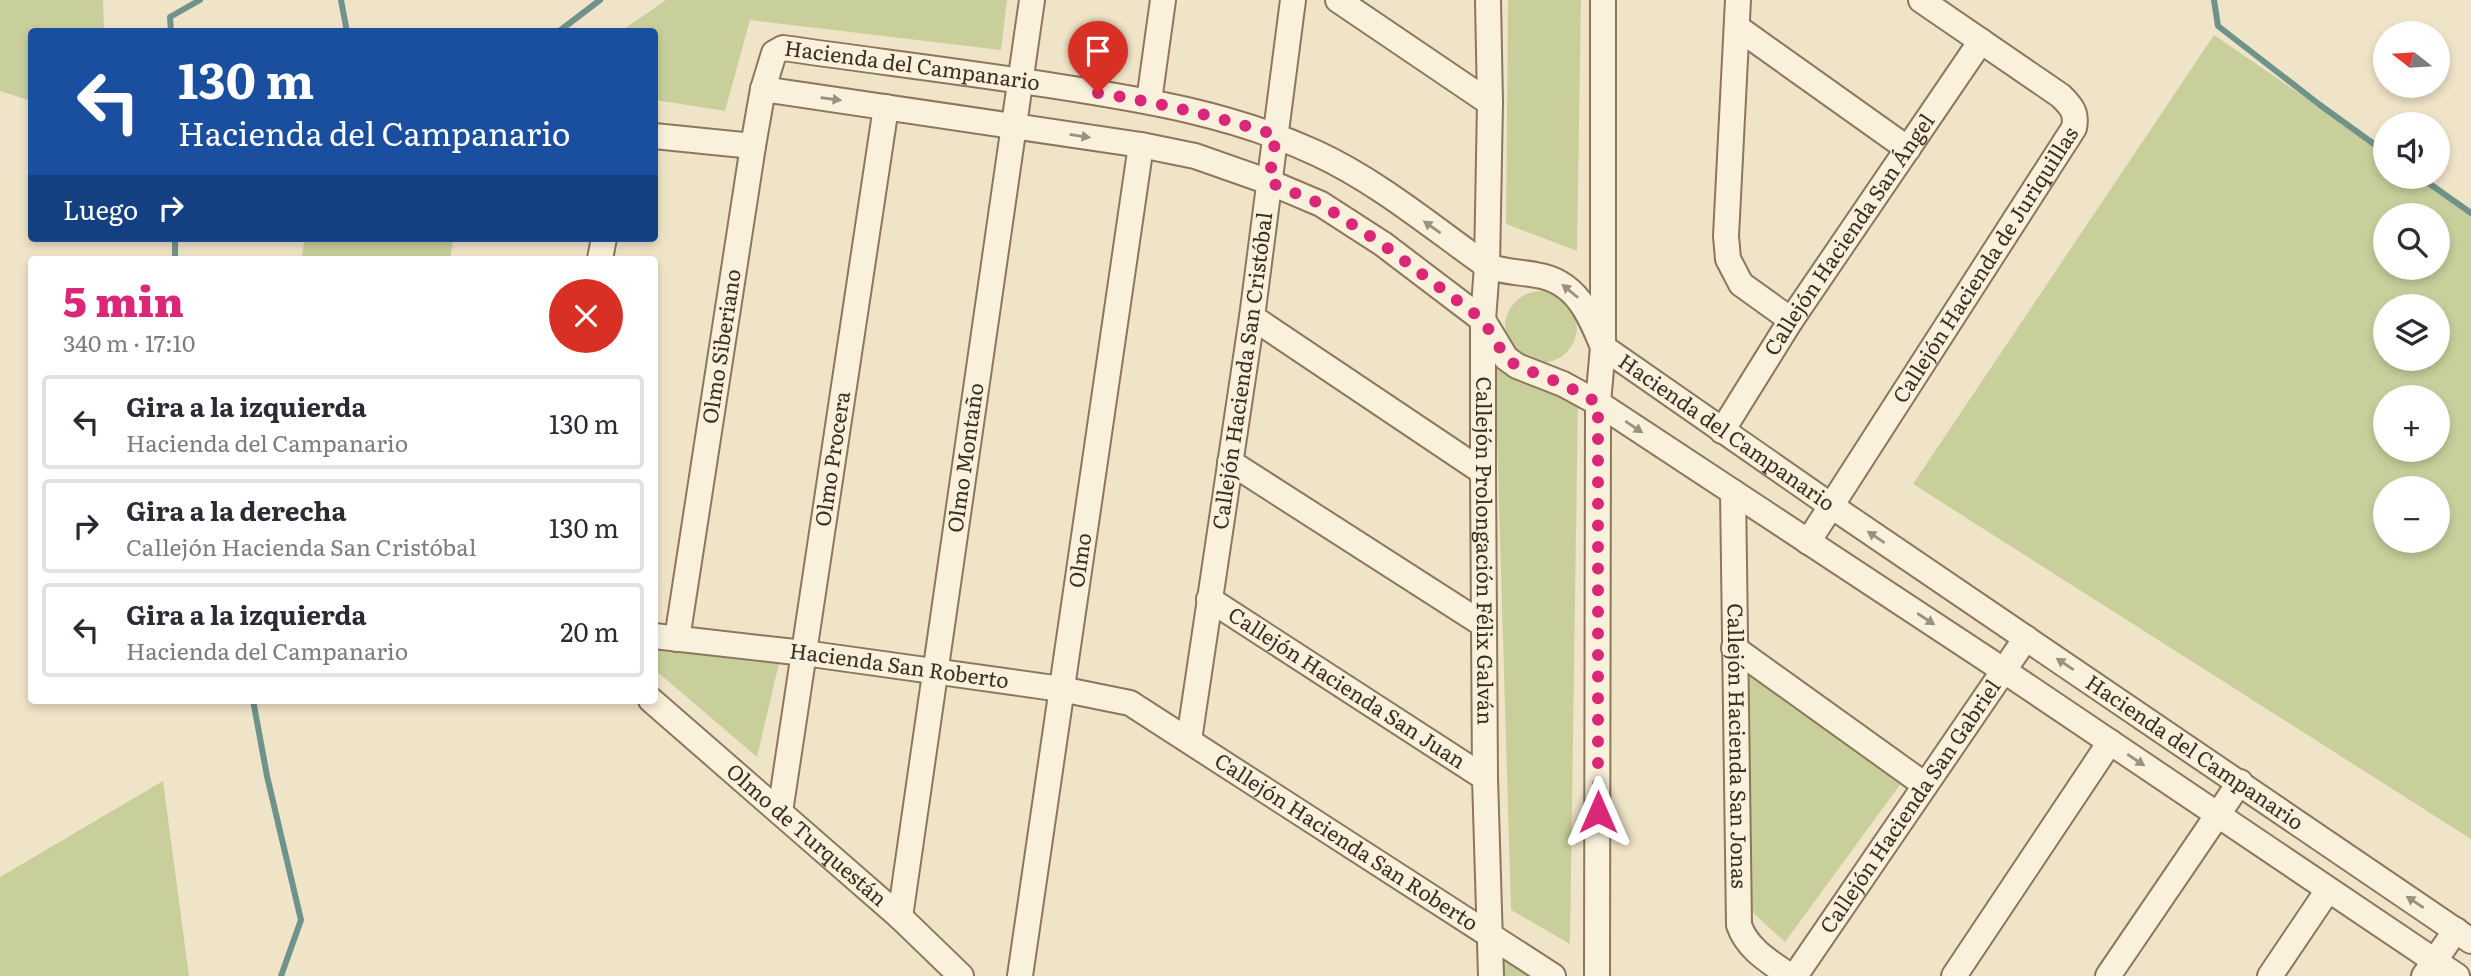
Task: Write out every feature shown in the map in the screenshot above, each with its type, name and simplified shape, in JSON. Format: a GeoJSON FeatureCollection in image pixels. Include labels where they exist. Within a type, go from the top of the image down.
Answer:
{"type":"FeatureCollection","features":[{"type":"Feature","properties":{"kind":"street","name":"Olmo Montaño"},"geometry":{"type":"LineString","coordinates":[[900,917],[933,671],[1032,0]]}},
{"type":"Feature","properties":{"kind":"street"},"geometry":{"type":"LineString","coordinates":[[1149,101],[1163,0]]}},
{"type":"Feature","properties":{"kind":"street","name":"Callejón Hacienda San Cristóbal"},"geometry":{"type":"LineString","coordinates":[[1189,740],[1252,317],[1293,0]]}},
{"type":"Feature","properties":{"kind":"street"},"geometry":{"type":"LineString","coordinates":[[1338,0],[1490,103]]}},
{"type":"Feature","properties":{"kind":"street","name":"Callejón Prolongación Félix Galván"},"geometry":{"type":"LineString","coordinates":[[1488,0],[1490,103],[1488,266],[1483,320],[1483,472],[1485,778],[1491,976]]}},
{"type":"Feature","properties":{"kind":"street"},"geometry":{"type":"LineString","coordinates":[[1597,976],[1598,403],[1603,347],[1603,0]]}},
{"type":"Feature","properties":{"kind":"street"},"geometry":{"type":"LineString","coordinates":[[1738,0],[1726,236],[1728,259],[1741,284],[1791,320]]}},
{"type":"Feature","properties":{"kind":"street","name":"Callejón Hacienda de Juriquillas"},"geometry":{"type":"LineString","coordinates":[[1808,542],[2074,128],[2074,111],[2061,96],[1921,0]]}},
{"type":"Feature","properties":{"kind":"street"},"geometry":{"type":"LineString","coordinates":[[1738,28],[1908,149]]}},
{"type":"Feature","properties":{"kind":"street","name":"Callejón Hacienda San Ángel"},"geometry":{"type":"LineString","coordinates":[[1722,431],[1791,320],[1980,41]]}},
{"type":"Feature","properties":{"kind":"street","name":"Hacienda del Campanario"},"geometry":{"type":"LineString","coordinates":[[771,57],[783,48],[1149,101],[1212,115],[1276,135],[1336,163],[1488,266],[1504,272],[1552,278],[1565,286],[1586,308],[1603,347],[1830,505],[2464,936]]}},
{"type":"Feature","properties":{"kind":"street","name":"Olmo Siberiano"},"geometry":{"type":"LineString","coordinates":[[666,637],[771,57]]}},
{"type":"Feature","properties":{"kind":"street","name":"Hacienda del Campanario"},"geometry":{"type":"LineString","coordinates":[[764,89],[1142,145],[1195,156],[1269,182],[1337,213],[1483,320],[1506,358],[1517,366],[1563,384],[1598,403],[2003,670],[2328,890],[2429,968],[2457,976]]}},
{"type":"Feature","properties":{"kind":"street","name":"Olmo Procera"},"geometry":{"type":"LineString","coordinates":[[780,812],[886,107]]}},
{"type":"Feature","properties":{"kind":"street"},"geometry":{"type":"LineString","coordinates":[[658,136],[753,146]]}},
{"type":"Feature","properties":{"kind":"street","name":"Olmo"},"geometry":{"type":"LineString","coordinates":[[1020,976],[1142,145]]}},
{"type":"Feature","properties":{"kind":"street"},"geometry":{"type":"LineString","coordinates":[[1252,317],[1483,472]]}},
{"type":"Feature","properties":{"kind":"street"},"geometry":{"type":"LineString","coordinates":[[1230,462],[1484,625]]}},
{"type":"Feature","properties":{"kind":"street","name":"Callejón Hacienda San Jonas"},"geometry":{"type":"LineString","coordinates":[[1733,492],[1739,925],[1742,935],[1756,951],[1793,976]]}},
{"type":"Feature","properties":{"kind":"street","name":"Callejón Hacienda San Juan"},"geometry":{"type":"LineString","coordinates":[[1209,599],[1485,778]]}},
{"type":"Feature","properties":{"kind":"street","name":"Hacienda San Roberto"},"geometry":{"type":"LineString","coordinates":[[666,637],[804,653],[1061,689],[1110,698],[1141,709]]}},
{"type":"Feature","properties":{"kind":"street","name":"Callejón Hacienda San Gabriel"},"geometry":{"type":"LineString","coordinates":[[1793,976],[2026,638]]}},
{"type":"Feature","properties":{"kind":"street"},"geometry":{"type":"LineString","coordinates":[[1734,648],[1925,785]]}},
{"type":"Feature","properties":{"kind":"street","name":"Olmo de Turquestán"},"geometry":{"type":"LineString","coordinates":[[656,704],[900,917],[961,976]]}},
{"type":"Feature","properties":{"kind":"street","name":"Callejón Hacienda San Roberto"},"geometry":{"type":"LineString","coordinates":[[1141,709],[1553,976]]}},
{"type":"Feature","properties":{"kind":"street"},"geometry":{"type":"LineString","coordinates":[[1954,976],[2110,742]]}},
{"type":"Feature","properties":{"kind":"street"},"geometry":{"type":"LineString","coordinates":[[2108,976],[2240,782]]}},
{"type":"Feature","properties":{"kind":"street"},"geometry":{"type":"LineString","coordinates":[[2270,976],[2328,890]]}},
{"type":"Feature","properties":{"kind":"street"},"geometry":{"type":"LineString","coordinates":[[2429,968],[2464,936]]}},
{"type":"Feature","properties":{"kind":"green space"},"geometry":{"type":"Polygon","coordinates":[[[0,0],[103,0],[104,28],[28,28],[28,100],[0,91],[0,0]]]}},
{"type":"Feature","properties":{"kind":"green space"},"geometry":{"type":"Polygon","coordinates":[[[666,0],[1007,0],[1001,50],[750,20],[725,111],[658,100],[658,28],[625,28],[666,0]]]}},
{"type":"Feature","properties":{"kind":"green space"},"geometry":{"type":"Polygon","coordinates":[[[1508,0],[1581,0],[1577,251],[1506,224],[1508,0]]]}},
{"type":"Feature","properties":{"kind":"green space"},"geometry":{"type":"Polygon","coordinates":[[[2214,35],[2373,144],[2373,189],[2437,189],[2471,213],[2471,839],[1913,484],[2214,35]]]}},
{"type":"Feature","properties":{"kind":"green space"},"geometry":{"type":"Polygon","coordinates":[[[304,242],[453,242],[450,256],[302,256],[304,242]]]}},
{"type":"Feature","properties":{"kind":"green space"},"geometry":{"type":"Polygon","coordinates":[[[1548,291],[1567,301],[1575,313],[1575,341],[1567,353],[1555,361],[1534,363],[1515,353],[1507,341],[1505,320],[1515,301],[1527,293],[1548,291]]]}},
{"type":"Feature","properties":{"kind":"green space"},"geometry":{"type":"Polygon","coordinates":[[[1495,368],[1578,397],[1570,944],[1511,910],[1495,368]]]}},
{"type":"Feature","properties":{"kind":"green space"},"geometry":{"type":"Polygon","coordinates":[[[658,638],[780,659],[757,757],[658,673],[658,638]]]}},
{"type":"Feature","properties":{"kind":"green space"},"geometry":{"type":"Polygon","coordinates":[[[1749,676],[1902,782],[1785,942],[1750,910],[1749,676]]]}},
{"type":"Feature","properties":{"kind":"green space"},"geometry":{"type":"Polygon","coordinates":[[[163,781],[189,976],[0,976],[0,877],[163,781]]]}},
{"type":"Feature","properties":{"kind":"green space"},"geometry":{"type":"Polygon","coordinates":[[[1499,953],[1535,976],[1501,976],[1499,953]]]}},
{"type":"Feature","properties":{"kind":"waterway"},"geometry":{"type":"LineString","coordinates":[[171,28],[170,17],[200,0]]}},
{"type":"Feature","properties":{"kind":"waterway"},"geometry":{"type":"LineString","coordinates":[[341,0],[346,28]]}},
{"type":"Feature","properties":{"kind":"waterway"},"geometry":{"type":"LineString","coordinates":[[563,28],[600,0]]}},
{"type":"Feature","properties":{"kind":"waterway"},"geometry":{"type":"LineString","coordinates":[[2214,0],[2218,26],[2373,143]]}},
{"type":"Feature","properties":{"kind":"waterway"},"geometry":{"type":"LineString","coordinates":[[2437,189],[2471,213]]}},
{"type":"Feature","properties":{"kind":"waterway"},"geometry":{"type":"LineString","coordinates":[[175,242],[175,256]]}},
{"type":"Feature","properties":{"kind":"waterway"},"geometry":{"type":"LineString","coordinates":[[254,704],[267,776],[301,920],[281,976]]}},
{"type":"Feature","properties":{"kind":"route"},"geometry":{"type":"LineString","coordinates":[[1098,93],[1212,115],[1276,135],[1269,182],[1321,204],[1382,244],[1483,320],[1495,344],[1506,358],[1517,366],[1563,384],[1598,403],[1598,812]]}}]}
